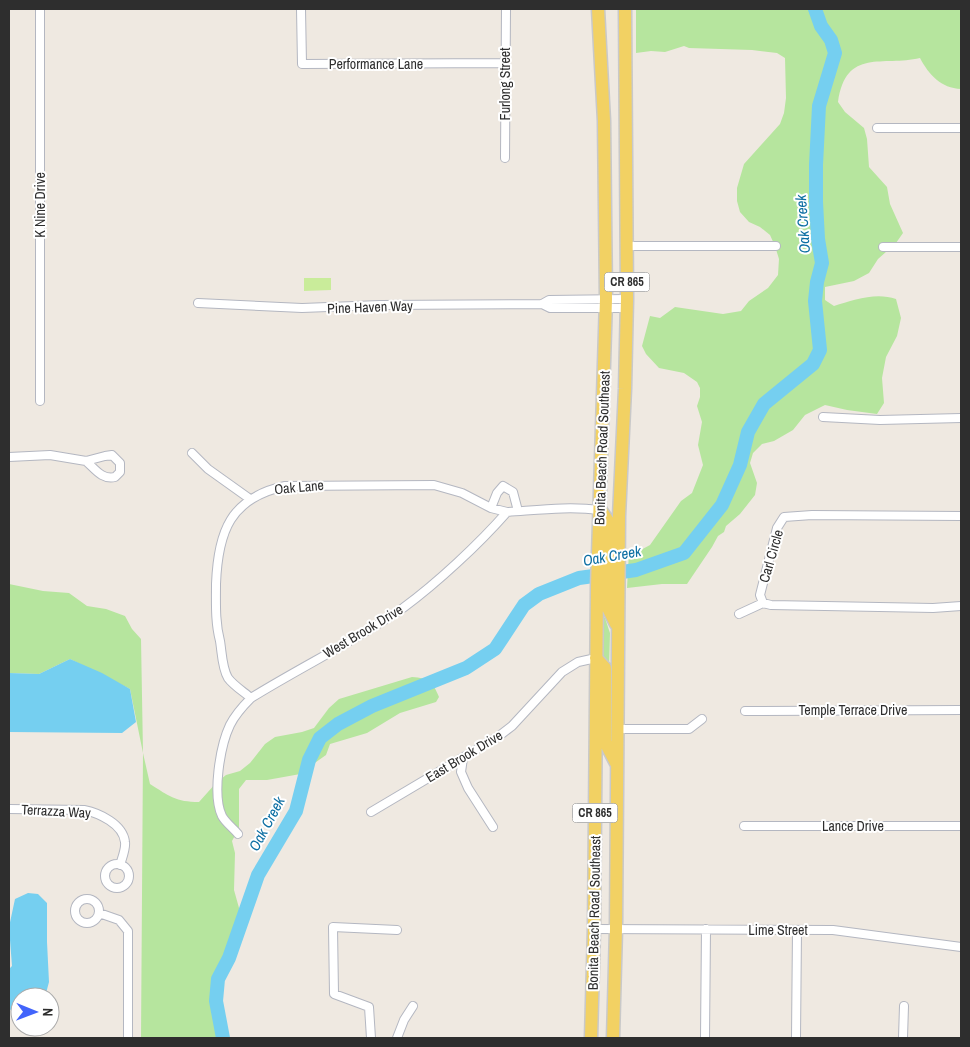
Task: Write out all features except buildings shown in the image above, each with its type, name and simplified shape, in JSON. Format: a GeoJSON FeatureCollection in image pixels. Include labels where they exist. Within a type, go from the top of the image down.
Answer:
{"type":"FeatureCollection","features":[{"type":"Feature","properties":{"kind":"main road","name":"Bonita Beach Road Southeast"},"geometry":{"type":"LineString","coordinates":[[598,9],[604,122],[606,304],[600,509]]}},
{"type":"Feature","properties":{"kind":"main road","name":"Bonita Beach Road Southeast"},"geometry":{"type":"LineString","coordinates":[[591,1038],[594,929],[596,658],[607,588],[626,303],[625,9]]}},
{"type":"Feature","properties":{"kind":"main road"},"geometry":{"type":"LineString","coordinates":[[600,509],[608,521],[608,554]]}},
{"type":"Feature","properties":{"kind":"main road","name":"Bonita Beach Road Southeast"},"geometry":{"type":"LineString","coordinates":[[608,554],[607,588],[618,629],[616,929],[613,1038]]}},
{"type":"Feature","properties":{"kind":"main road"},"geometry":{"type":"LineString","coordinates":[[596,658],[605,668],[605,742],[617,766]]}},
{"type":"Feature","properties":{"kind":"street","name":"K Nine Drive"},"geometry":{"type":"LineString","coordinates":[[40,9],[40,401]]}},
{"type":"Feature","properties":{"kind":"street","name":"Performance Lane"},"geometry":{"type":"LineString","coordinates":[[301,9],[302,64],[506,63]]}},
{"type":"Feature","properties":{"kind":"street","name":"Furlong Street"},"geometry":{"type":"LineString","coordinates":[[505,158],[506,9]]}},
{"type":"Feature","properties":{"kind":"street"},"geometry":{"type":"LineString","coordinates":[[877,128],[961,128]]}},
{"type":"Feature","properties":{"kind":"street"},"geometry":{"type":"LineString","coordinates":[[627,246],[776,246]]}},
{"type":"Feature","properties":{"kind":"street"},"geometry":{"type":"LineString","coordinates":[[883,247],[961,247]]}},
{"type":"Feature","properties":{"kind":"street","name":"Pine Haven Way"},"geometry":{"type":"LineString","coordinates":[[198,303],[302,308],[380,305],[542,304],[549,300],[606,304],[626,303]]}},
{"type":"Feature","properties":{"kind":"street"},"geometry":{"type":"LineString","coordinates":[[823,417],[880,420],[961,418]]}},
{"type":"Feature","properties":{"kind":"street"},"geometry":{"type":"LineString","coordinates":[[192,453],[208,469],[250,499]]}},
{"type":"Feature","properties":{"kind":"street"},"geometry":{"type":"LineString","coordinates":[[9,457],[50,454],[86,461]]}},
{"type":"Feature","properties":{"kind":"street","name":"Oak Lane"},"geometry":{"type":"LineString","coordinates":[[251,698],[233,683],[224,669],[217,632],[216,601],[217,568],[222,538],[236,512],[250,499],[264,491],[285,486],[425,484],[451,489],[490,508],[507,512]]}},
{"type":"Feature","properties":{"kind":"street"},"geometry":{"type":"LineString","coordinates":[[490,508],[497,493],[503,486],[513,492],[518,511]]}},
{"type":"Feature","properties":{"kind":"street"},"geometry":{"type":"LineString","coordinates":[[507,512],[550,508],[600,509]]}},
{"type":"Feature","properties":{"kind":"street","name":"West Brook Drive"},"geometry":{"type":"LineString","coordinates":[[238,834],[222,816],[218,797],[217,775],[230,725],[238,713],[251,698],[402,608],[454,564],[507,512]]}},
{"type":"Feature","properties":{"kind":"street","name":"Carl Circle"},"geometry":{"type":"LineString","coordinates":[[961,516],[812,515],[784,517],[777,528],[760,595],[763,603],[771,605],[933,608],[961,606]]}},
{"type":"Feature","properties":{"kind":"street"},"geometry":{"type":"LineString","coordinates":[[739,614],[763,603]]}},
{"type":"Feature","properties":{"kind":"street","name":"East Brook Drive"},"geometry":{"type":"LineString","coordinates":[[371,812],[492,741],[512,726],[562,672],[578,662],[596,658]]}},
{"type":"Feature","properties":{"kind":"street","name":"Temple Terrace Drive"},"geometry":{"type":"LineString","coordinates":[[745,710],[961,710]]}},
{"type":"Feature","properties":{"kind":"street"},"geometry":{"type":"LineString","coordinates":[[617,729],[688,729],[702,719]]}},
{"type":"Feature","properties":{"kind":"street"},"geometry":{"type":"LineString","coordinates":[[463,758],[460,772],[493,827]]}},
{"type":"Feature","properties":{"kind":"street","name":"Terrazza Way"},"geometry":{"type":"LineString","coordinates":[[9,809],[84,810],[95,812],[118,828],[125,840],[125,849],[120,865]]}},
{"type":"Feature","properties":{"kind":"street","name":"Lance Drive"},"geometry":{"type":"LineString","coordinates":[[744,826],[961,826]]}},
{"type":"Feature","properties":{"kind":"street"},"geometry":{"type":"LineString","coordinates":[[99,914],[119,920],[128,931],[128,1038]]}},
{"type":"Feature","properties":{"kind":"street"},"geometry":{"type":"LineString","coordinates":[[371,1038],[369,1007],[334,994],[333,927],[397,930]]}},
{"type":"Feature","properties":{"kind":"street","name":"Lime Street"},"geometry":{"type":"LineString","coordinates":[[594,929],[845,930],[961,947]]}},
{"type":"Feature","properties":{"kind":"street"},"geometry":{"type":"LineString","coordinates":[[705,1038],[706,930]]}},
{"type":"Feature","properties":{"kind":"street"},"geometry":{"type":"LineString","coordinates":[[796,1038],[798,930]]}},
{"type":"Feature","properties":{"kind":"street"},"geometry":{"type":"LineString","coordinates":[[396,1038],[413,1006]]}},
{"type":"Feature","properties":{"kind":"street"},"geometry":{"type":"LineString","coordinates":[[903,1038],[904,1006]]}},
{"type":"Feature","properties":{"kind":"street"},"geometry":{"type":"LineString","coordinates":[[122,1038],[128,1018]]}},
{"type":"Feature","properties":{"kind":"green space"},"geometry":{"type":"Polygon","coordinates":[[[636,9],[961,9],[961,89],[947,86],[936,80],[920,58],[880,61],[858,66],[849,73],[842,85],[838,102],[845,112],[864,128],[867,139],[869,167],[887,187],[890,204],[903,233],[896,243],[878,259],[869,273],[854,281],[825,287],[825,300],[834,306],[857,299],[881,296],[896,299],[901,318],[897,336],[886,357],[882,378],[884,403],[877,414],[825,405],[805,415],[793,430],[774,441],[762,444],[753,453],[750,463],[757,483],[755,495],[740,514],[726,526],[724,532],[718,536],[687,584],[662,584],[627,588],[629,552],[637,552],[650,545],[681,501],[692,493],[703,465],[698,445],[702,422],[697,406],[700,388],[697,382],[684,373],[659,368],[646,354],[642,346],[650,316],[660,318],[675,307],[723,314],[741,311],[749,301],[768,288],[778,275],[779,259],[770,235],[760,227],[749,222],[740,212],[737,201],[737,188],[744,164],[780,124],[786,98],[785,58],[777,53],[752,50],[689,48],[684,46],[665,52],[636,53],[636,9]]]}},
{"type":"Feature","properties":{"kind":"green space"},"geometry":{"type":"Polygon","coordinates":[[[304,278],[331,278],[331,290],[304,291],[304,278]]]}},
{"type":"Feature","properties":{"kind":"green space"},"geometry":{"type":"Polygon","coordinates":[[[9,584],[43,591],[69,593],[87,606],[106,609],[125,616],[132,629],[141,639],[143,753],[130,689],[70,659],[39,674],[9,673],[9,584]]]}},
{"type":"Feature","properties":{"kind":"green space"},"geometry":{"type":"Polygon","coordinates":[[[603,618],[605,618],[610,633],[609,668],[602,658],[603,618]]]}},
{"type":"Feature","properties":{"kind":"green space"},"geometry":{"type":"Polygon","coordinates":[[[412,677],[423,678],[430,682],[439,697],[436,702],[400,713],[367,733],[330,744],[326,755],[309,767],[306,773],[267,780],[246,780],[239,789],[239,828],[232,841],[235,853],[234,890],[241,915],[241,927],[239,939],[221,985],[222,1038],[141,1038],[143,753],[150,784],[173,798],[199,802],[226,775],[240,771],[250,763],[265,744],[275,737],[314,728],[329,708],[339,699],[412,677]]]}},
{"type":"Feature","properties":{"kind":"water"},"geometry":{"type":"Polygon","coordinates":[[[70,659],[102,673],[130,689],[136,722],[122,733],[9,732],[9,673],[39,674],[70,659]]]}},
{"type":"Feature","properties":{"kind":"water"},"geometry":{"type":"Polygon","coordinates":[[[28,893],[38,894],[47,903],[49,982],[48,987],[10,987],[9,1010],[9,969],[12,966],[9,927],[15,899],[28,893]]]}},
{"type":"Feature","properties":{"kind":"waterway","name":"Oak Creek"},"geometry":{"type":"LineString","coordinates":[[223,1038],[216,1001],[218,979],[229,958],[258,875],[296,811],[309,760],[320,738],[338,724],[372,706],[466,668],[495,649],[524,605],[539,594],[579,578],[636,570],[684,553],[722,505],[740,465],[748,432],[764,404],[813,364],[820,350],[815,301],[822,263],[818,239],[816,202],[819,106],[835,53],[831,40],[821,26],[815,9]]}}]}
